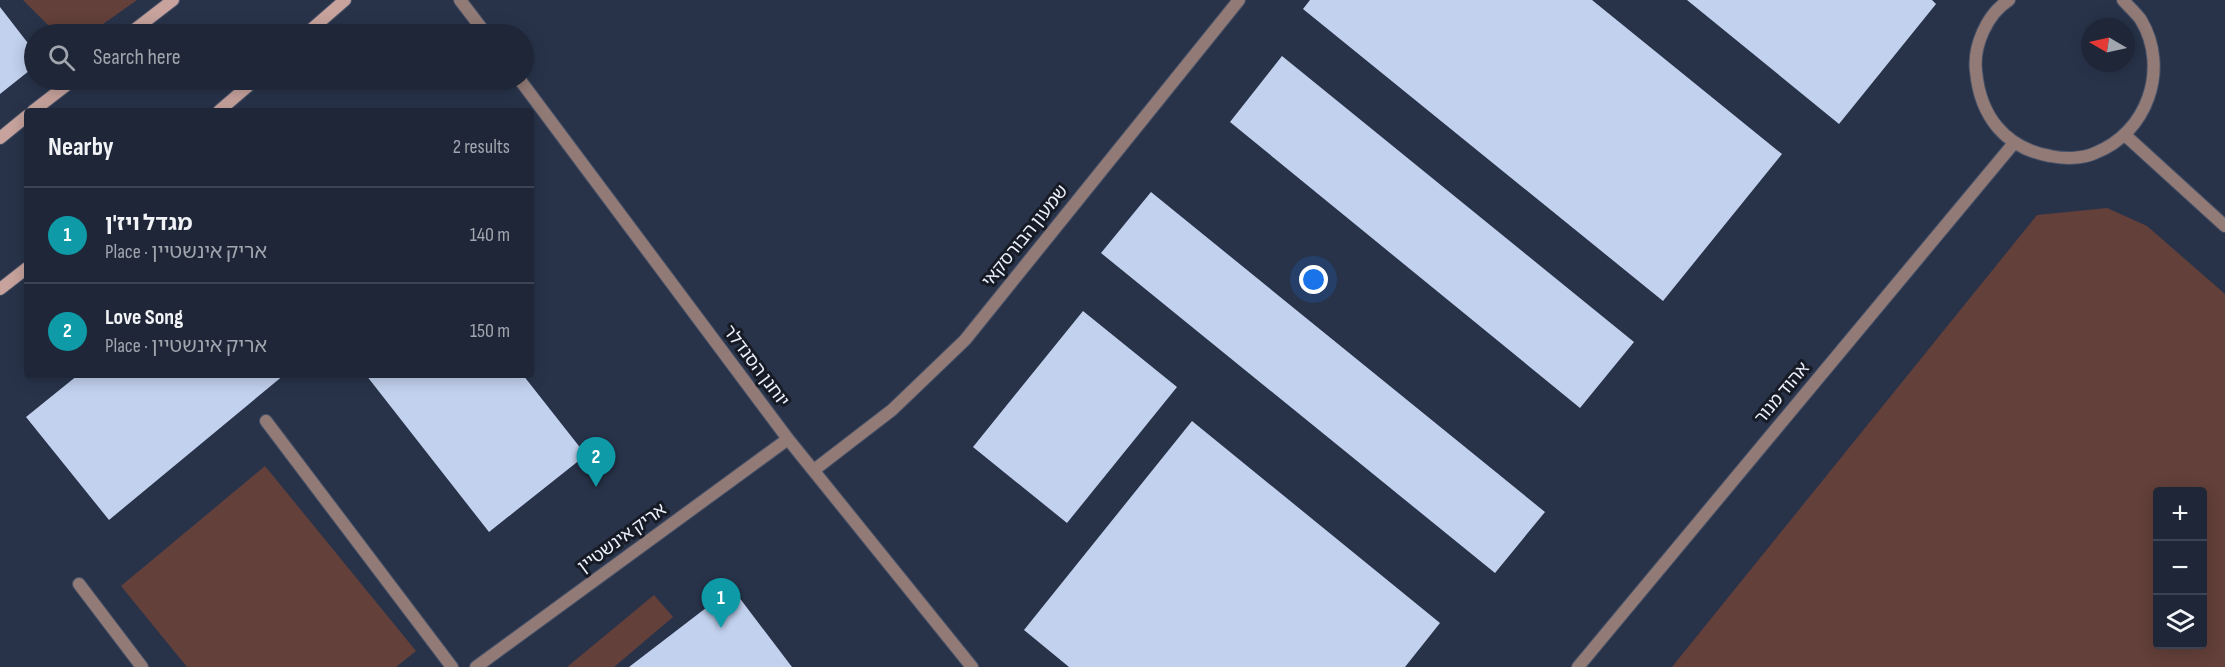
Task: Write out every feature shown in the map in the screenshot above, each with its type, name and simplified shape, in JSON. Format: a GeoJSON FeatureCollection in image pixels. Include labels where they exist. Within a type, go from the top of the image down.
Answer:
{"type":"FeatureCollection","features":[{"type":"Feature","properties":{"kind":"main road"},"geometry":{"type":"LineString","coordinates":[[142,24],[173,0]]}},
{"type":"Feature","properties":{"kind":"main road"},"geometry":{"type":"LineString","coordinates":[[317,24],[345,0]]}},
{"type":"Feature","properties":{"kind":"main road"},"geometry":{"type":"LineString","coordinates":[[37,108],[60,90]]}},
{"type":"Feature","properties":{"kind":"main road"},"geometry":{"type":"LineString","coordinates":[[222,108],[243,90]]}},
{"type":"Feature","properties":{"kind":"main road"},"geometry":{"type":"LineString","coordinates":[[0,138],[24,118]]}},
{"type":"Feature","properties":{"kind":"main road"},"geometry":{"type":"LineString","coordinates":[[0,288],[24,270]]}},
{"type":"Feature","properties":{"kind":"street"},"geometry":{"type":"LineString","coordinates":[[460,0],[478,24]]}},
{"type":"Feature","properties":{"kind":"street","name":"שמעון הבורסקאי"},"geometry":{"type":"LineString","coordinates":[[814,470],[892,410],[965,340],[1239,0]]}},
{"type":"Feature","properties":{"kind":"street"},"geometry":{"type":"LineString","coordinates":[[2001,2],[1983,31],[1975,62],[1978,92],[1991,121],[2014,143],[2034,153],[2064,159],[2095,153],[2125,135],[2144,111],[2153,81],[2152,49],[2141,20],[2123,0]]}},
{"type":"Feature","properties":{"kind":"street","name":"יוחנן הסנדלר"},"geometry":{"type":"LineString","coordinates":[[527,90],[788,439],[972,667]]}},
{"type":"Feature","properties":{"kind":"street"},"geometry":{"type":"LineString","coordinates":[[2125,135],[2225,226]]}},
{"type":"Feature","properties":{"kind":"street","name":"אהוד מנור"},"geometry":{"type":"LineString","coordinates":[[1578,667],[2014,143]]}},
{"type":"Feature","properties":{"kind":"street"},"geometry":{"type":"LineString","coordinates":[[266,421],[452,667]]}},
{"type":"Feature","properties":{"kind":"street","name":"אריק אינשטיין"},"geometry":{"type":"LineString","coordinates":[[476,667],[788,439]]}},
{"type":"Feature","properties":{"kind":"street"},"geometry":{"type":"LineString","coordinates":[[79,584],[142,667]]}},
{"type":"Feature","properties":{"kind":"shaded area"},"geometry":{"type":"Polygon","coordinates":[[[23,0],[137,0],[103,24],[47,24],[23,0]]]}},
{"type":"Feature","properties":{"kind":"shaded area"},"geometry":{"type":"Polygon","coordinates":[[[2107,208],[2147,226],[2225,294],[2225,667],[1672,667],[2037,215],[2107,208]]]}},
{"type":"Feature","properties":{"kind":"shaded area"},"geometry":{"type":"Polygon","coordinates":[[[265,466],[416,651],[396,667],[187,667],[121,586],[265,466]]]}},
{"type":"Feature","properties":{"kind":"shaded area"},"geometry":{"type":"Polygon","coordinates":[[[654,595],[673,617],[614,667],[567,667],[654,595]]]}},
{"type":"Feature","properties":{"kind":"building"},"geometry":{"type":"Polygon","coordinates":[[[1310,0],[1592,0],[1782,154],[1663,301],[1303,9],[1310,0]]]}},
{"type":"Feature","properties":{"kind":"building"},"geometry":{"type":"Polygon","coordinates":[[[1687,0],[1932,0],[1936,4],[1839,124],[1687,0]]]}},
{"type":"Feature","properties":{"kind":"building"},"geometry":{"type":"Polygon","coordinates":[[[0,7],[24,38],[24,75],[0,94],[0,7]]]}},
{"type":"Feature","properties":{"kind":"building"},"geometry":{"type":"Polygon","coordinates":[[[1282,56],[1634,342],[1580,408],[1230,122],[1282,56]]]}},
{"type":"Feature","properties":{"kind":"building"},"geometry":{"type":"Polygon","coordinates":[[[1151,192],[1545,512],[1495,573],[1101,253],[1151,192]]]}},
{"type":"Feature","properties":{"kind":"building"},"geometry":{"type":"Polygon","coordinates":[[[1083,311],[1177,387],[1067,523],[973,447],[1083,311]]]}},
{"type":"Feature","properties":{"kind":"building"},"geometry":{"type":"Polygon","coordinates":[[[74,378],[280,378],[109,520],[26,417],[74,378]]]}},
{"type":"Feature","properties":{"kind":"building"},"geometry":{"type":"Polygon","coordinates":[[[368,378],[525,378],[586,455],[489,532],[368,378]]]}},
{"type":"Feature","properties":{"kind":"building"},"geometry":{"type":"Polygon","coordinates":[[[1192,421],[1440,623],[1405,667],[1069,667],[1024,630],[1192,421]]]}},
{"type":"Feature","properties":{"kind":"building"},"geometry":{"type":"Polygon","coordinates":[[[732,588],[792,667],[629,667],[732,588]]]}},
{"type":"Feature","properties":{"kind":"place","name":"Love Song"},"geometry":{"type":"Point","coordinates":[596,487]}},
{"type":"Feature","properties":{"kind":"place","name":"מגדל ויז'ן"},"geometry":{"type":"Point","coordinates":[721,628]}}]}
